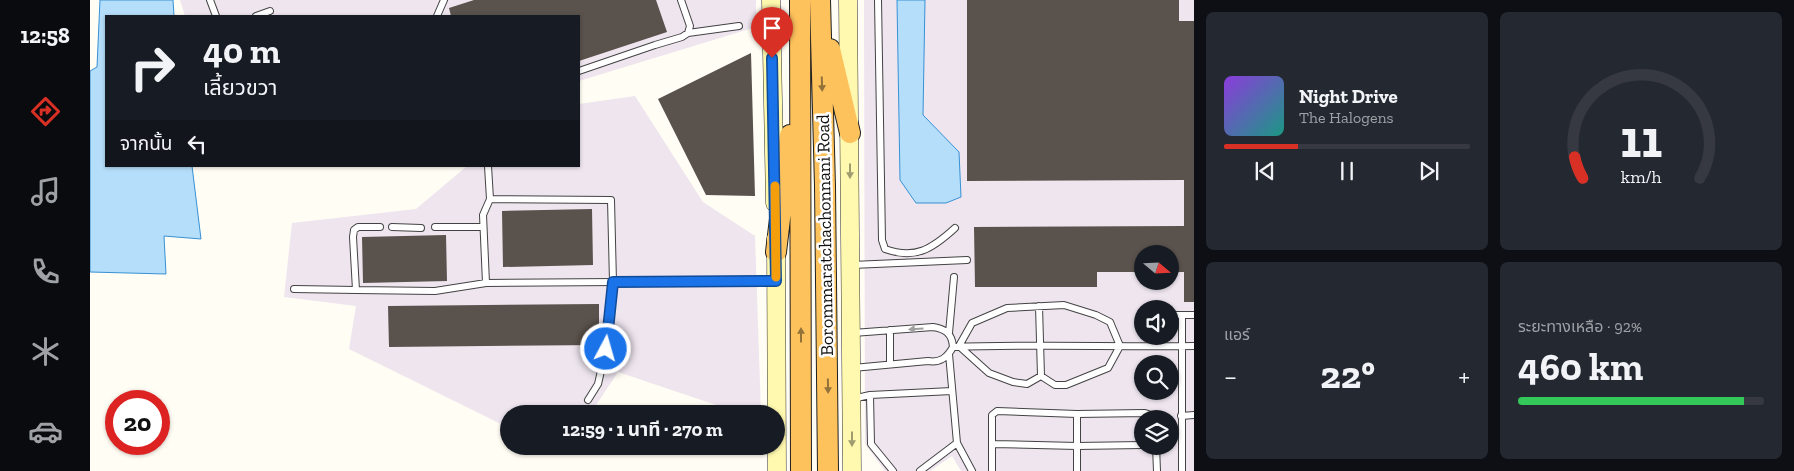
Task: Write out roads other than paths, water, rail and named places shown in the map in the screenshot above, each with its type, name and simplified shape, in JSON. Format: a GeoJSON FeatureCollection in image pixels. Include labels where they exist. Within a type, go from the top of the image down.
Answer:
{"type":"FeatureCollection","features":[{"type":"Feature","properties":{"kind":"highway","name":"Borommaratchachonnani Road"},"geometry":{"type":"LineString","coordinates":[[800,0],[801,471]]}},
{"type":"Feature","properties":{"kind":"highway"},"geometry":{"type":"LineString","coordinates":[[820,4],[850,133]]}},
{"type":"Feature","properties":{"kind":"highway","name":"Borommaratchachonnani Road"},"geometry":{"type":"LineString","coordinates":[[820,4],[825,186],[828,471]]}},
{"type":"Feature","properties":{"kind":"highway"},"geometry":{"type":"LineString","coordinates":[[776,252],[801,45]]}},
{"type":"Feature","properties":{"kind":"main road"},"geometry":{"type":"LineString","coordinates":[[771,0],[776,252],[777,471]]}},
{"type":"Feature","properties":{"kind":"main road"},"geometry":{"type":"LineString","coordinates":[[848,0],[852,471]]}},
{"type":"Feature","properties":{"kind":"lane"},"geometry":{"type":"LineString","coordinates":[[210,0],[216,15]]}},
{"type":"Feature","properties":{"kind":"lane"},"geometry":{"type":"LineString","coordinates":[[437,15],[444,0]]}},
{"type":"Feature","properties":{"kind":"lane"},"geometry":{"type":"LineString","coordinates":[[681,0],[690,26],[688,33]]}},
{"type":"Feature","properties":{"kind":"lane"},"geometry":{"type":"LineString","coordinates":[[878,0],[882,240],[885,249],[896,253],[921,252],[942,240],[955,228]]}},
{"type":"Feature","properties":{"kind":"lane"},"geometry":{"type":"LineString","coordinates":[[259,15],[270,11]]}},
{"type":"Feature","properties":{"kind":"lane"},"geometry":{"type":"LineString","coordinates":[[580,71],[655,44],[682,37],[688,33],[739,26]]}},
{"type":"Feature","properties":{"kind":"lane"},"geometry":{"type":"LineString","coordinates":[[486,283],[483,215],[490,199],[488,167]]}},
{"type":"Feature","properties":{"kind":"lane"},"geometry":{"type":"LineString","coordinates":[[490,199],[611,200],[613,282],[606,349],[598,384],[588,400]]}},
{"type":"Feature","properties":{"kind":"lane"},"geometry":{"type":"LineString","coordinates":[[435,228],[483,226]]}},
{"type":"Feature","properties":{"kind":"lane"},"geometry":{"type":"LineString","coordinates":[[356,290],[354,230],[358,227],[380,227]]}},
{"type":"Feature","properties":{"kind":"lane"},"geometry":{"type":"LineString","coordinates":[[392,227],[421,228]]}},
{"type":"Feature","properties":{"kind":"lane"},"geometry":{"type":"LineString","coordinates":[[851,265],[967,260]]}},
{"type":"Feature","properties":{"kind":"lane"},"geometry":{"type":"LineString","coordinates":[[949,333],[954,277]]}},
{"type":"Feature","properties":{"kind":"lane"},"geometry":{"type":"LineString","coordinates":[[294,288],[435,291],[486,283],[776,281]]}},
{"type":"Feature","properties":{"kind":"lane"},"geometry":{"type":"LineString","coordinates":[[852,368],[941,360],[956,347],[972,323],[1007,308],[1064,305],[1110,322],[1120,346]]}},
{"type":"Feature","properties":{"kind":"lane"},"geometry":{"type":"LineString","coordinates":[[1039,306],[1041,376]]}},
{"type":"Feature","properties":{"kind":"lane"},"geometry":{"type":"LineString","coordinates":[[1179,316],[1194,316]]}},
{"type":"Feature","properties":{"kind":"lane"},"geometry":{"type":"LineString","coordinates":[[1182,316],[1180,346],[1182,471]]}},
{"type":"Feature","properties":{"kind":"lane"},"geometry":{"type":"LineString","coordinates":[[851,333],[933,327],[943,329],[949,333],[956,347],[989,373],[1013,382],[1027,384],[1041,376]]}},
{"type":"Feature","properties":{"kind":"lane"},"geometry":{"type":"LineString","coordinates":[[890,330],[890,364]]}},
{"type":"Feature","properties":{"kind":"lane"},"geometry":{"type":"LineString","coordinates":[[1041,376],[1055,385],[1066,385],[1108,368],[1120,346]]}},
{"type":"Feature","properties":{"kind":"lane"},"geometry":{"type":"LineString","coordinates":[[956,347],[1194,346]]}},
{"type":"Feature","properties":{"kind":"lane"},"geometry":{"type":"LineString","coordinates":[[949,354],[957,444],[972,471]]}},
{"type":"Feature","properties":{"kind":"lane"},"geometry":{"type":"LineString","coordinates":[[852,399],[870,395],[952,391]]}},
{"type":"Feature","properties":{"kind":"lane"},"geometry":{"type":"LineString","coordinates":[[870,395],[871,444],[893,471]]}},
{"type":"Feature","properties":{"kind":"lane"},"geometry":{"type":"LineString","coordinates":[[992,471],[992,414],[997,411],[1077,414],[1134,413]]}},
{"type":"Feature","properties":{"kind":"lane"},"geometry":{"type":"LineString","coordinates":[[1077,414],[1077,471]]}},
{"type":"Feature","properties":{"kind":"lane"},"geometry":{"type":"LineString","coordinates":[[1181,416],[1194,415]]}},
{"type":"Feature","properties":{"kind":"lane"},"geometry":{"type":"LineString","coordinates":[[920,471],[957,444]]}},
{"type":"Feature","properties":{"kind":"lane"},"geometry":{"type":"LineString","coordinates":[[992,444],[1134,445]]}},
{"type":"Feature","properties":{"kind":"lane"},"geometry":{"type":"LineString","coordinates":[[1156,455],[1157,471]]}},
{"type":"Feature","properties":{"kind":"water"},"geometry":{"type":"Polygon","coordinates":[[[100,0],[173,0],[174,15],[105,15],[105,167],[192,167],[201,239],[164,236],[166,274],[90,272],[90,71],[97,67],[100,0]]]}},
{"type":"Feature","properties":{"kind":"water"},"geometry":{"type":"Polygon","coordinates":[[[897,0],[925,0],[923,115],[959,152],[961,197],[946,203],[916,203],[900,180],[897,0]]]}}]}
